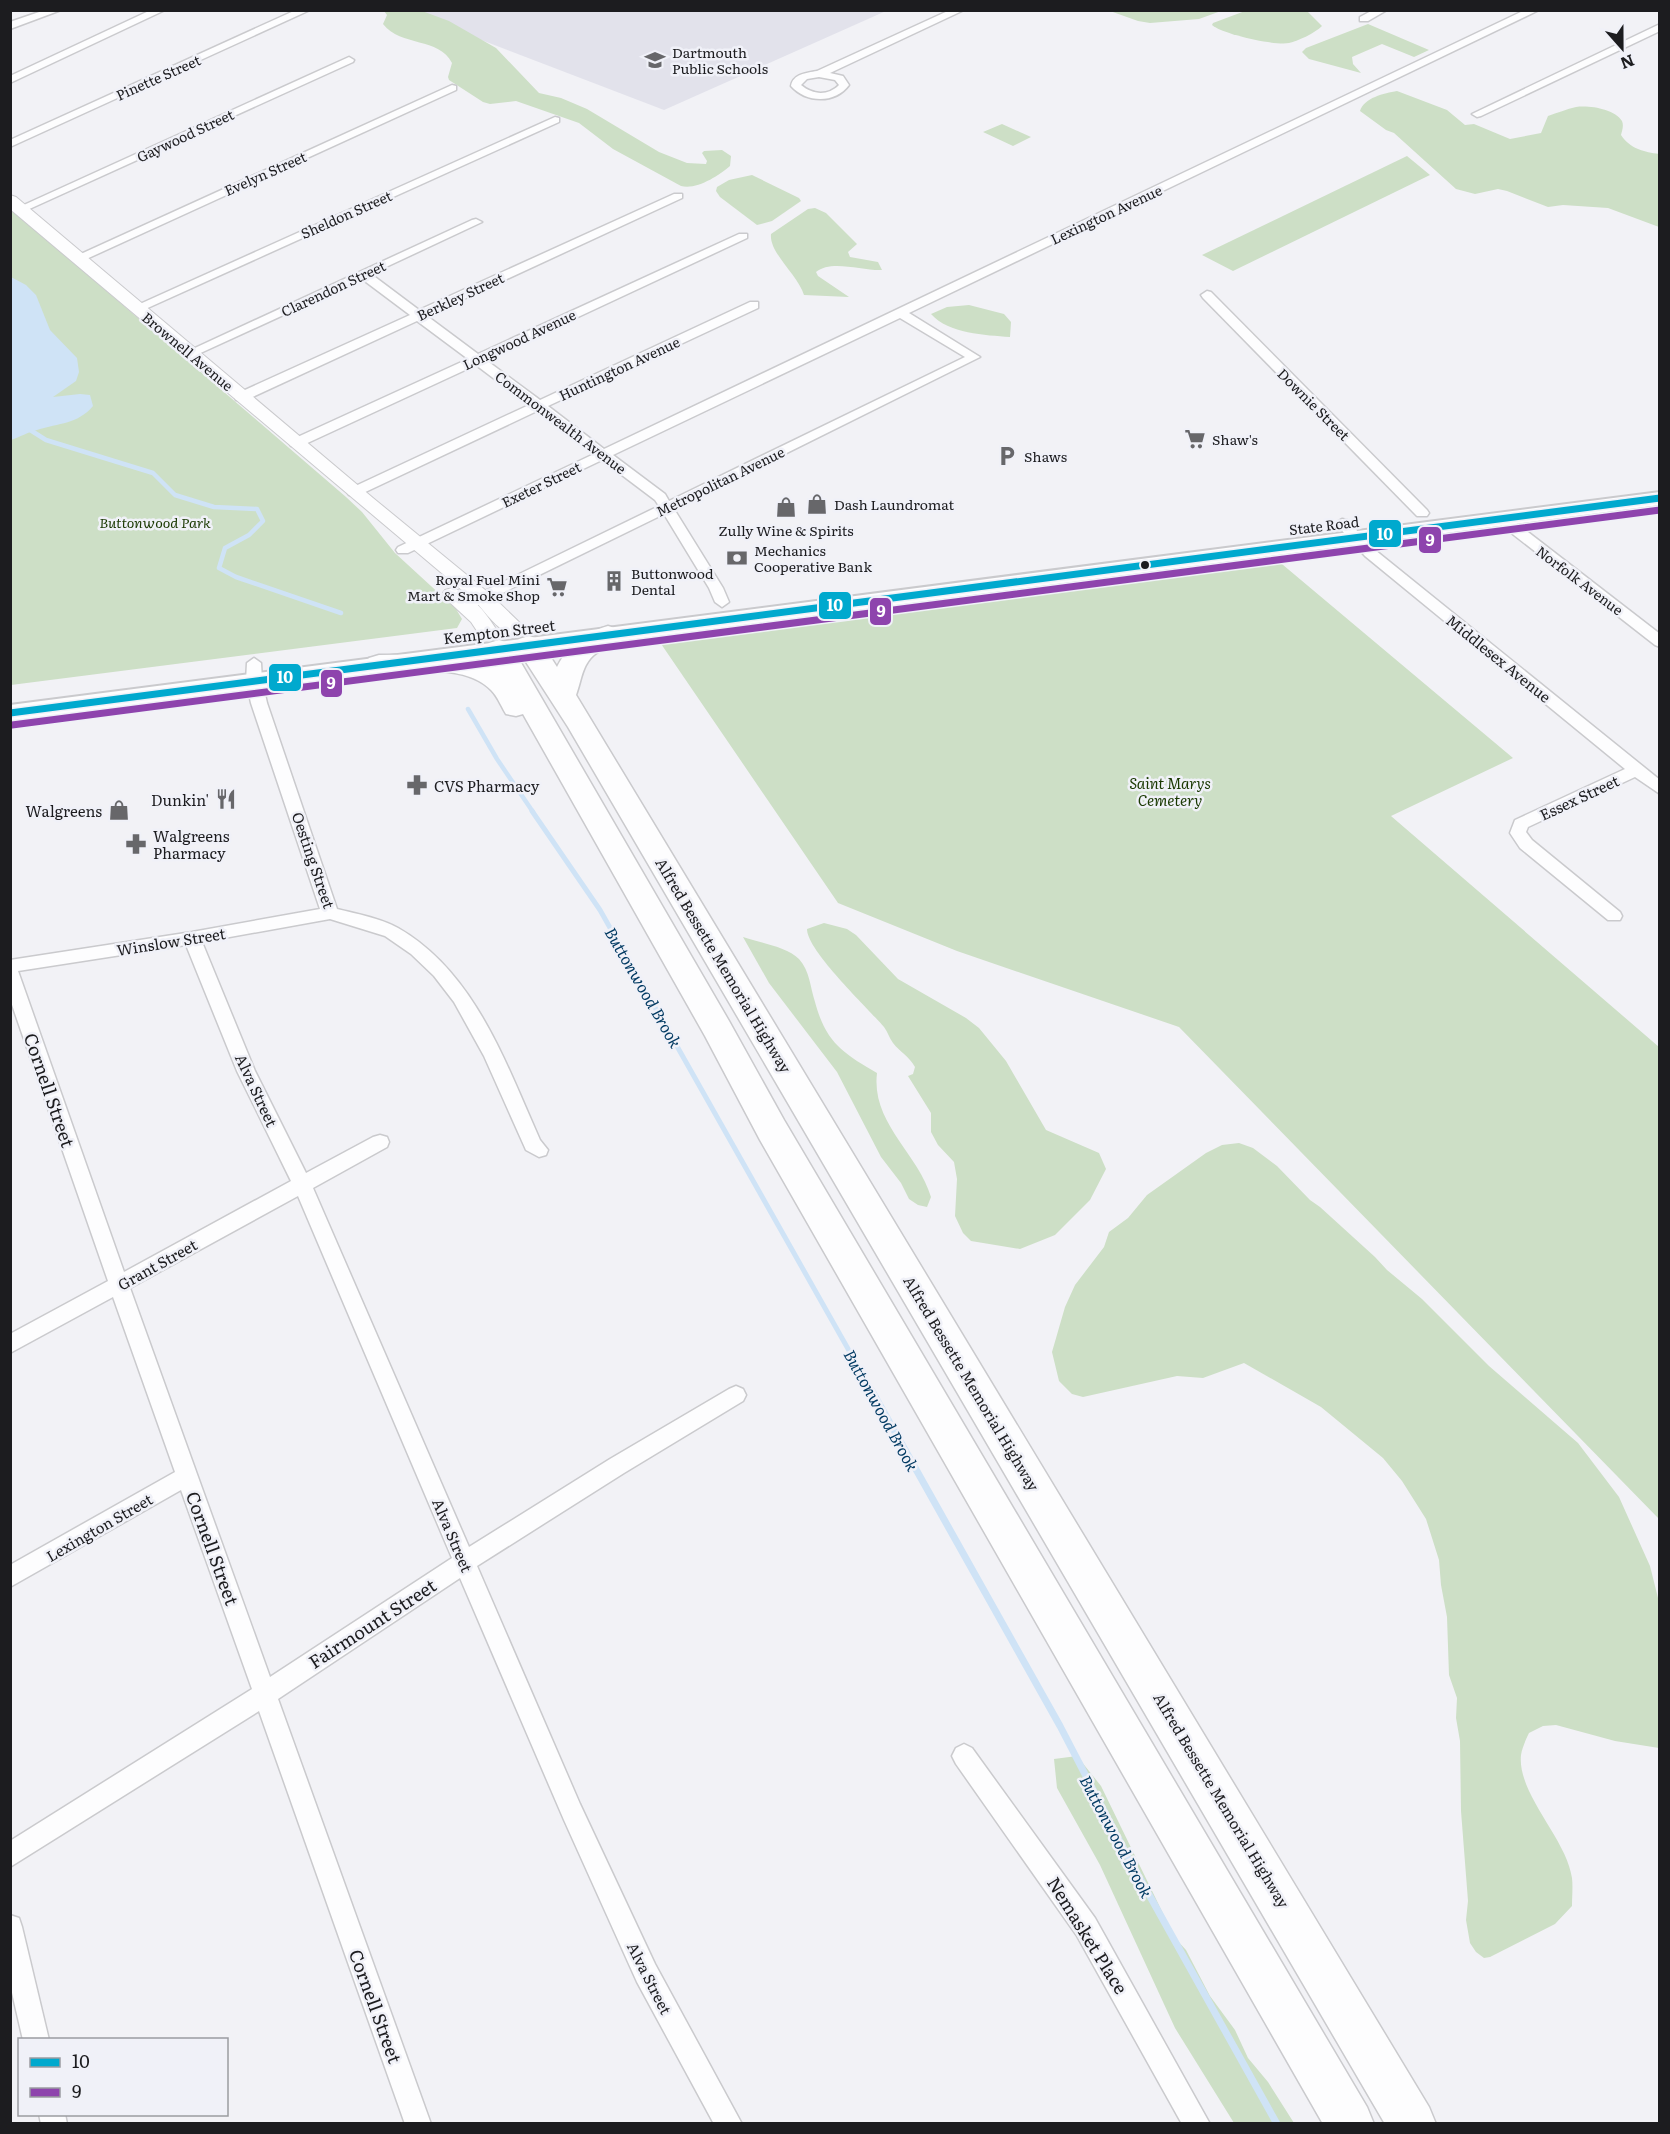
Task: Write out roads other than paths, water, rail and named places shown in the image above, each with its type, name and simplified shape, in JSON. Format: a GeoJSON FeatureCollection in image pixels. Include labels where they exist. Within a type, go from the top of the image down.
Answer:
{"type":"FeatureCollection","features":[{"type":"Feature","properties":{"kind":"highway"},"geometry":{"type":"LineString","coordinates":[[563,694],[572,660],[589,645],[608,635]]}},
{"type":"Feature","properties":{"kind":"highway"},"geometry":{"type":"LineString","coordinates":[[508,639],[588,807],[718,1030],[792,1166],[1350,2124]]}},
{"type":"Feature","properties":{"kind":"highway","name":"Alfred Bessette Memorial Highway"},"geometry":{"type":"LineString","coordinates":[[508,639],[563,694],[1412,2124]]}},
{"type":"Feature","properties":{"kind":"highway"},"geometry":{"type":"LineString","coordinates":[[379,664],[465,666],[497,680],[508,693],[538,746],[588,807]]}},
{"type":"Feature","properties":{"kind":"main road","name":"Brownell Avenue"},"geometry":{"type":"LineString","coordinates":[[16,205],[360,497],[410,547],[474,602],[508,639]]}},
{"type":"Feature","properties":{"kind":"main road","name":"State Road"},"geometry":{"type":"LineString","coordinates":[[1348,530],[1422,513],[1659,483]]}},
{"type":"Feature","properties":{"kind":"main road","name":"State Road"},"geometry":{"type":"LineString","coordinates":[[991,576],[1348,530],[1501,518],[1659,498]]}},
{"type":"Feature","properties":{"kind":"main road","name":"Kempton Street"},"geometry":{"type":"LineString","coordinates":[[10,695],[254,672],[379,664],[722,602],[991,576]]}},
{"type":"Feature","properties":{"kind":"main road","name":"Kempton Street"},"geometry":{"type":"LineString","coordinates":[[10,713],[254,672],[508,639],[608,635],[991,576]]}},
{"type":"Feature","properties":{"kind":"street"},"geometry":{"type":"LineString","coordinates":[[10,26],[56,10]]}},
{"type":"Feature","properties":{"kind":"street"},"geometry":{"type":"LineString","coordinates":[[10,80],[160,10]]}},
{"type":"Feature","properties":{"kind":"street","name":"Pinette Street"},"geometry":{"type":"LineString","coordinates":[[10,144],[304,10]]}},
{"type":"Feature","properties":{"kind":"street"},"geometry":{"type":"LineString","coordinates":[[819,74],[959,10]]}},
{"type":"Feature","properties":{"kind":"street"},"geometry":{"type":"LineString","coordinates":[[1364,19],[1382,10]]}},
{"type":"Feature","properties":{"kind":"street","name":"Lexington Avenue"},"geometry":{"type":"LineString","coordinates":[[679,417],[1534,10]]}},
{"type":"Feature","properties":{"kind":"street"},"geometry":{"type":"LineString","coordinates":[[1477,114],[1659,27]]}},
{"type":"Feature","properties":{"kind":"street","name":"Gaywood Street"},"geometry":{"type":"LineString","coordinates":[[16,205],[349,60]]}},
{"type":"Feature","properties":{"kind":"street","name":"Evelyn Street"},"geometry":{"type":"LineString","coordinates":[[78,258],[452,88]]}},
{"type":"Feature","properties":{"kind":"street","name":"Sheldon Street"},"geometry":{"type":"LineString","coordinates":[[137,308],[555,120]]}},
{"type":"Feature","properties":{"kind":"street","name":"Berkley Street"},"geometry":{"type":"LineString","coordinates":[[241,397],[678,196]]}},
{"type":"Feature","properties":{"kind":"street","name":"Clarendon Street"},"geometry":{"type":"LineString","coordinates":[[190,353],[476,222]]}},
{"type":"Feature","properties":{"kind":"street","name":"Longwood Avenue"},"geometry":{"type":"LineString","coordinates":[[296,443],[742,236]]}},
{"type":"Feature","properties":{"kind":"street","name":"Commonwealth Avenue"},"geometry":{"type":"LineString","coordinates":[[363,274],[660,496],[716,588],[722,602]]}},
{"type":"Feature","properties":{"kind":"street","name":"Downie Street"},"geometry":{"type":"LineString","coordinates":[[1207,295],[1422,513]]}},
{"type":"Feature","properties":{"kind":"street","name":"Huntington Avenue"},"geometry":{"type":"LineString","coordinates":[[360,497],[538,406],[754,305]]}},
{"type":"Feature","properties":{"kind":"street","name":"Metropolitan Avenue"},"geometry":{"type":"LineString","coordinates":[[474,602],[974,357],[899,312]]}},
{"type":"Feature","properties":{"kind":"street","name":"Exeter Street"},"geometry":{"type":"LineString","coordinates":[[410,547],[679,417]]}},
{"type":"Feature","properties":{"kind":"street","name":"Norfolk Avenue"},"geometry":{"type":"LineString","coordinates":[[1501,518],[1659,642]]}},
{"type":"Feature","properties":{"kind":"street","name":"Middlesex Avenue"},"geometry":{"type":"LineString","coordinates":[[1348,530],[1370,553],[1659,789]]}},
{"type":"Feature","properties":{"kind":"street","name":"Oesting Street"},"geometry":{"type":"LineString","coordinates":[[254,672],[259,703],[330,913],[390,932],[416,949],[439,969],[476,1024],[533,1144],[539,1150]]}},
{"type":"Feature","properties":{"kind":"street","name":"Essex Street"},"geometry":{"type":"LineString","coordinates":[[1614,916],[1526,844],[1518,833],[1521,824],[1636,770]]}},
{"type":"Feature","properties":{"kind":"street","name":"Winslow Street"},"geometry":{"type":"LineString","coordinates":[[10,966],[192,938],[330,913]]}},
{"type":"Feature","properties":{"kind":"street","name":"Alva Street"},"geometry":{"type":"LineString","coordinates":[[192,938],[246,1071],[302,1184],[572,1812],[646,1973],[729,2124]]}},
{"type":"Feature","properties":{"kind":"street","name":"Cornell Street"},"geometry":{"type":"LineString","coordinates":[[10,972],[65,1134],[418,2124]]}},
{"type":"Feature","properties":{"kind":"street","name":"Grant Street"},"geometry":{"type":"LineString","coordinates":[[10,1344],[380,1142]]}},
{"type":"Feature","properties":{"kind":"street","name":"Fairmount Street"},"geometry":{"type":"LineString","coordinates":[[10,1855],[265,1693],[464,1562],[660,1438],[736,1395]]}},
{"type":"Feature","properties":{"kind":"street","name":"Lexington Street"},"geometry":{"type":"LineString","coordinates":[[10,1577],[187,1476]]}},
{"type":"Feature","properties":{"kind":"street","name":"Nemasket Place"},"geometry":{"type":"LineString","coordinates":[[964,1756],[1086,1927],[1197,2124]]}},
{"type":"Feature","properties":{"kind":"street"},"geometry":{"type":"LineString","coordinates":[[10,1927],[36,2038]]}},
{"type":"Feature","properties":{"kind":"water"},"geometry":{"type":"Polygon","coordinates":[[[11,277],[26,285],[36,295],[50,330],[77,358],[79,372],[76,381],[53,397],[90,395],[93,406],[74,420],[11,440],[11,277]]]}},
{"type":"Feature","properties":{"kind":"waterway","name":"Buttonwood Brook"},"geometry":{"type":"LineString","coordinates":[[27,428],[46,440],[153,473],[175,495],[214,507],[257,509],[263,521],[249,535],[225,548],[219,568],[236,577],[341,613]]}},
{"type":"Feature","properties":{"kind":"waterway","name":"Buttonwood Brook"},"geometry":{"type":"LineString","coordinates":[[468,709],[497,759],[533,812]]}},
{"type":"Feature","properties":{"kind":"waterway","name":"Buttonwood Brook"},"geometry":{"type":"LineString","coordinates":[[532,811],[600,910],[873,1393]]}},
{"type":"Feature","properties":{"kind":"waterway","name":"Buttonwood Brook"},"geometry":{"type":"LineString","coordinates":[[872,1391],[1060,1726],[1128,1857],[1277,2124]]}},
{"type":"Feature","properties":{"kind":"place","name":"Dartmouth Public Schools"},"geometry":{"type":"Point","coordinates":[655,60]}},
{"type":"Feature","properties":{"kind":"place","name":"Shaw's"},"geometry":{"type":"Point","coordinates":[1195,439]}},
{"type":"Feature","properties":{"kind":"place","name":"Shaws"},"geometry":{"type":"Point","coordinates":[1007,456]}},
{"type":"Feature","properties":{"kind":"place","name":"Dash Laundromat"},"geometry":{"type":"Point","coordinates":[817,504]}},
{"type":"Feature","properties":{"kind":"place","name":"Zully Wine & Spirits"},"geometry":{"type":"Point","coordinates":[786,507]}},
{"type":"Feature","properties":{"kind":"place","name":"Mechanics Cooperative Bank"},"geometry":{"type":"Point","coordinates":[737,558]}},
{"type":"Feature","properties":{"kind":"place","name":"Buttonwood Dental"},"geometry":{"type":"Point","coordinates":[614,581]}},
{"type":"Feature","properties":{"kind":"place","name":"Royal Fuel Mini Mart & Smoke Shop"},"geometry":{"type":"Point","coordinates":[557,587]}},
{"type":"Feature","properties":{"kind":"place","name":"CVS Pharmacy"},"geometry":{"type":"Point","coordinates":[417,785]}},
{"type":"Feature","properties":{"kind":"place","name":"Dunkin'"},"geometry":{"type":"Point","coordinates":[226,799]}},
{"type":"Feature","properties":{"kind":"place","name":"Walgreens"},"geometry":{"type":"Point","coordinates":[119,810]}},
{"type":"Feature","properties":{"kind":"place","name":"Walgreens Pharmacy"},"geometry":{"type":"Point","coordinates":[136,844]}},
{"type":"Feature","properties":{"kind":"park label","name":"Buttonwood Park"},"geometry":{"type":"Point","coordinates":[155,522]}},
{"type":"Feature","properties":{"kind":"park label","name":"Saint Marys Cemetery"},"geometry":{"type":"Point","coordinates":[1170,790]}}]}
